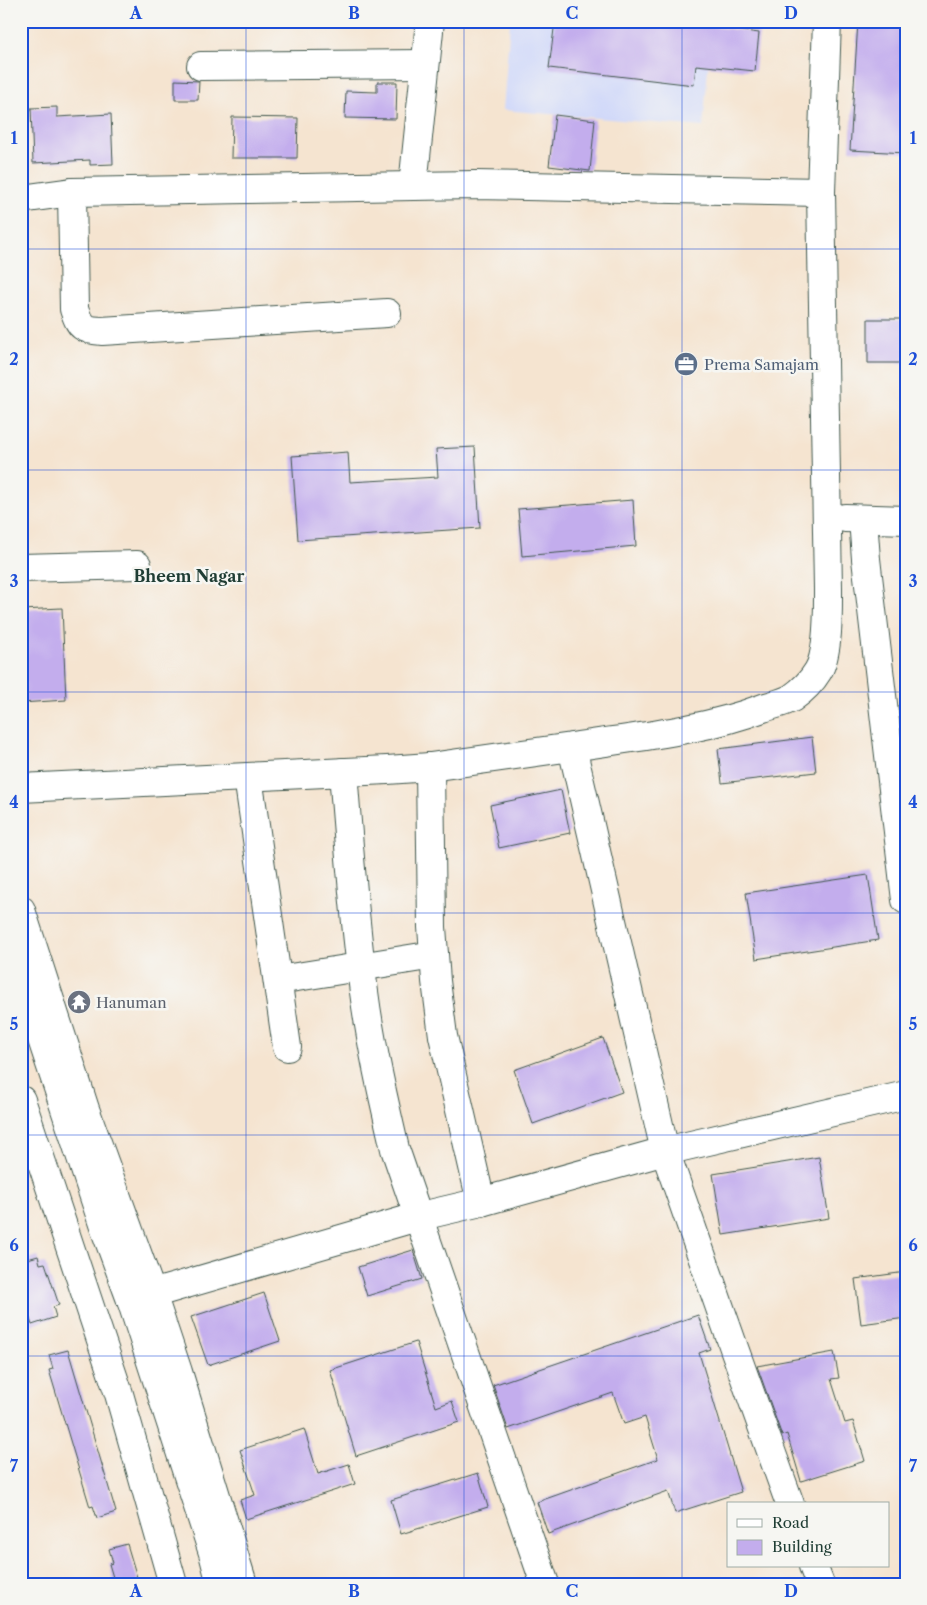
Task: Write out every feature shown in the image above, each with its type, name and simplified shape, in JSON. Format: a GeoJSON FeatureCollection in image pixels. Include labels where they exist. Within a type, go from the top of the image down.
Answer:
{"type":"FeatureCollection","features":[{"type":"Feature","properties":{"kind":"street"},"geometry":{"type":"LineString","coordinates":[[413,186],[430,21]]}},
{"type":"Feature","properties":{"kind":"street"},"geometry":{"type":"LineString","coordinates":[[21,788],[430,767],[690,728],[744,716],[791,698],[806,686],[819,670],[826,636],[828,588],[821,192],[827,21]]}},
{"type":"Feature","properties":{"kind":"street"},"geometry":{"type":"LineString","coordinates":[[201,66],[425,64]]}},
{"type":"Feature","properties":{"kind":"street"},"geometry":{"type":"LineString","coordinates":[[21,199],[72,192],[474,185],[821,192]]}},
{"type":"Feature","properties":{"kind":"street"},"geometry":{"type":"LineString","coordinates":[[72,192],[74,309],[79,323],[88,330],[102,331],[388,313]]}},
{"type":"Feature","properties":{"kind":"street"},"geometry":{"type":"LineString","coordinates":[[828,516],[906,520]]}},
{"type":"Feature","properties":{"kind":"street"},"geometry":{"type":"LineString","coordinates":[[863,519],[866,559],[906,900]]}},
{"type":"Feature","properties":{"kind":"street"},"geometry":{"type":"LineString","coordinates":[[21,568],[137,565]]}},
{"type":"Feature","properties":{"kind":"street"},"geometry":{"type":"LineString","coordinates":[[572,747],[665,1151],[789,1502]]}},
{"type":"Feature","properties":{"kind":"street"},"geometry":{"type":"LineString","coordinates":[[430,767],[432,927],[443,1036],[481,1202]]}},
{"type":"Feature","properties":{"kind":"street"},"geometry":{"type":"LineString","coordinates":[[344,772],[361,967],[380,1082],[396,1149],[417,1216],[544,1584]]}},
{"type":"Feature","properties":{"kind":"street"},"geometry":{"type":"LineString","coordinates":[[248,777],[287,1048]]}},
{"type":"Feature","properties":{"kind":"street"},"geometry":{"type":"LineString","coordinates":[[21,910],[88,1117],[141,1297],[221,1584]]}},
{"type":"Feature","properties":{"kind":"street"},"geometry":{"type":"LineString","coordinates":[[278,980],[434,955]]}},
{"type":"Feature","properties":{"kind":"street"},"geometry":{"type":"LineString","coordinates":[[21,976],[98,1209],[141,1297],[226,1524],[243,1584]]}},
{"type":"Feature","properties":{"kind":"street"},"geometry":{"type":"LineString","coordinates":[[141,1297],[417,1216],[481,1202],[665,1151],[906,1095]]}},
{"type":"Feature","properties":{"kind":"street"},"geometry":{"type":"LineString","coordinates":[[22,1108],[119,1394],[173,1584]]}},
{"type":"Feature","properties":{"kind":"street"},"geometry":{"type":"LineString","coordinates":[[814,1568],[820,1584]]}},
{"type":"Feature","properties":{"kind":"shaded area"},"geometry":{"type":"Polygon","coordinates":[[[510,21],[712,21],[703,127],[503,110],[510,21]]]}},
{"type":"Feature","properties":{"kind":"building"},"geometry":{"type":"Polygon","coordinates":[[[555,21],[701,21],[701,25],[759,33],[755,71],[696,65],[694,85],[549,68],[555,21]]]}},
{"type":"Feature","properties":{"kind":"building"},"geometry":{"type":"Polygon","coordinates":[[[858,21],[906,21],[906,153],[850,150],[858,21]]]}},
{"type":"Feature","properties":{"kind":"building"},"geometry":{"type":"Polygon","coordinates":[[[175,80],[199,81],[198,100],[175,100],[175,80]]]}},
{"type":"Feature","properties":{"kind":"building"},"geometry":{"type":"Polygon","coordinates":[[[377,82],[397,82],[396,119],[345,118],[346,91],[377,92],[377,82]]]}},
{"type":"Feature","properties":{"kind":"building"},"geometry":{"type":"Polygon","coordinates":[[[57,107],[57,117],[111,114],[113,164],[90,165],[90,160],[33,163],[31,108],[57,107]]]}},
{"type":"Feature","properties":{"kind":"building"},"geometry":{"type":"Polygon","coordinates":[[[555,115],[595,120],[590,171],[549,166],[555,115]]]}},
{"type":"Feature","properties":{"kind":"building"},"geometry":{"type":"Polygon","coordinates":[[[232,117],[298,118],[297,158],[231,158],[232,117]]]}},
{"type":"Feature","properties":{"kind":"building"},"geometry":{"type":"Polygon","coordinates":[[[868,319],[906,319],[906,363],[868,363],[868,319]]]}},
{"type":"Feature","properties":{"kind":"building"},"geometry":{"type":"Polygon","coordinates":[[[475,447],[480,528],[298,540],[292,456],[348,452],[350,482],[438,477],[436,449],[475,447]]]}},
{"type":"Feature","properties":{"kind":"building"},"geometry":{"type":"Polygon","coordinates":[[[633,500],[636,546],[522,556],[518,509],[633,500]]]}},
{"type":"Feature","properties":{"kind":"building"},"geometry":{"type":"Polygon","coordinates":[[[62,608],[66,700],[21,703],[21,610],[62,608]]]}},
{"type":"Feature","properties":{"kind":"building"},"geometry":{"type":"Polygon","coordinates":[[[812,737],[816,772],[722,783],[718,749],[812,737]]]}},
{"type":"Feature","properties":{"kind":"building"},"geometry":{"type":"Polygon","coordinates":[[[561,790],[570,833],[499,848],[490,805],[561,790]]]}},
{"type":"Feature","properties":{"kind":"building"},"geometry":{"type":"Polygon","coordinates":[[[868,875],[878,940],[756,959],[746,893],[868,875]]]}},
{"type":"Feature","properties":{"kind":"building"},"geometry":{"type":"Polygon","coordinates":[[[603,1038],[622,1092],[533,1124],[514,1070],[603,1038]]]}},
{"type":"Feature","properties":{"kind":"building"},"geometry":{"type":"Polygon","coordinates":[[[819,1157],[829,1218],[723,1235],[713,1174],[819,1157]]]}},
{"type":"Feature","properties":{"kind":"building"},"geometry":{"type":"Polygon","coordinates":[[[413,1250],[422,1279],[367,1296],[358,1267],[413,1250]]]}},
{"type":"Feature","properties":{"kind":"building"},"geometry":{"type":"Polygon","coordinates":[[[38,1256],[40,1264],[45,1263],[59,1305],[53,1307],[56,1317],[32,1325],[25,1304],[21,1305],[21,1261],[38,1256]]]}},
{"type":"Feature","properties":{"kind":"building"},"geometry":{"type":"Polygon","coordinates":[[[906,1272],[906,1318],[861,1324],[855,1279],[906,1272]]]}},
{"type":"Feature","properties":{"kind":"building"},"geometry":{"type":"Polygon","coordinates":[[[264,1293],[280,1341],[208,1365],[191,1317],[264,1293]]]}},
{"type":"Feature","properties":{"kind":"building"},"geometry":{"type":"Polygon","coordinates":[[[698,1315],[710,1349],[699,1353],[741,1492],[675,1513],[668,1491],[548,1534],[537,1502],[658,1459],[645,1417],[624,1424],[613,1393],[508,1429],[493,1385],[698,1315]]]}},
{"type":"Feature","properties":{"kind":"building"},"geometry":{"type":"Polygon","coordinates":[[[416,1342],[436,1407],[452,1401],[459,1422],[356,1456],[330,1370],[416,1342]]]}},
{"type":"Feature","properties":{"kind":"building"},"geometry":{"type":"Polygon","coordinates":[[[68,1350],[116,1512],[97,1518],[93,1506],[90,1507],[49,1370],[53,1369],[49,1355],[68,1350]]]}},
{"type":"Feature","properties":{"kind":"building"},"geometry":{"type":"Polygon","coordinates":[[[834,1352],[839,1378],[831,1379],[845,1423],[853,1421],[865,1461],[801,1481],[787,1434],[782,1436],[757,1366],[834,1352]]]}},
{"type":"Feature","properties":{"kind":"building"},"geometry":{"type":"Polygon","coordinates":[[[304,1429],[318,1474],[349,1464],[355,1484],[246,1519],[240,1500],[255,1495],[240,1450],[304,1429]]]}},
{"type":"Feature","properties":{"kind":"building"},"geometry":{"type":"Polygon","coordinates":[[[478,1473],[488,1507],[401,1534],[391,1500],[478,1473]]]}},
{"type":"Feature","properties":{"kind":"building"},"geometry":{"type":"Polygon","coordinates":[[[127,1544],[139,1584],[115,1584],[109,1564],[113,1563],[109,1549],[127,1544]]]}},
{"type":"Feature","properties":{"kind":"place","name":"Prema Samajam"},"geometry":{"type":"Point","coordinates":[686,364]}},
{"type":"Feature","properties":{"kind":"place","name":"Hanuman"},"geometry":{"type":"Point","coordinates":[79,1002]}},
{"type":"Feature","properties":{"kind":"district","name":"Bheem Nagar"},"geometry":{"type":"Point","coordinates":[189,576]}}]}
